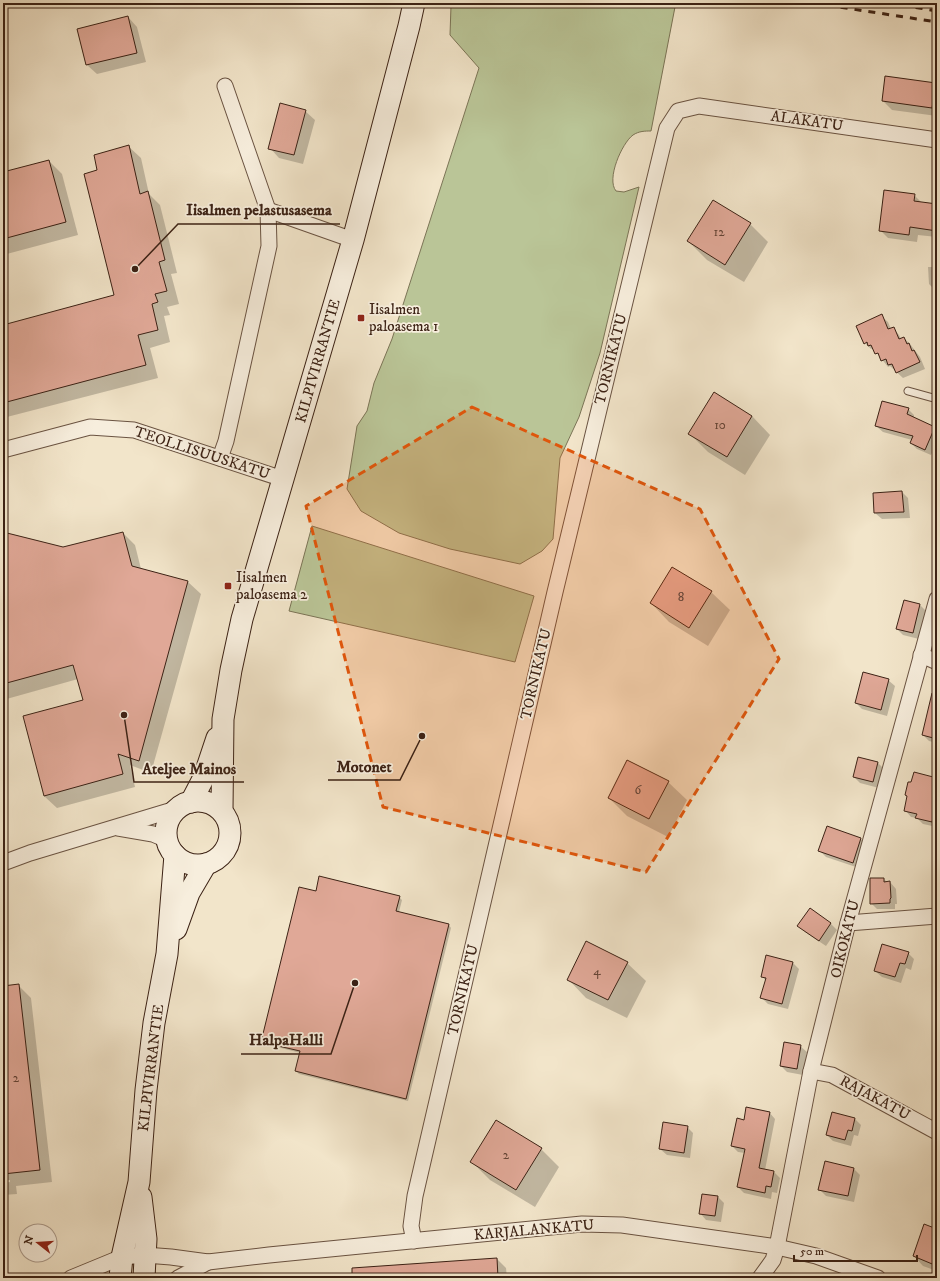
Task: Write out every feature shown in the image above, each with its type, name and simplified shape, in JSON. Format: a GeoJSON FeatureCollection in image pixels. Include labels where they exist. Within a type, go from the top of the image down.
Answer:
{"type":"FeatureCollection","features":[{"type":"Feature","properties":{"kind":"street","name":"KILPIVIRRANTIE"},"geometry":{"type":"LineString","coordinates":[[184,806],[204,777],[223,718],[242,619],[353,240],[414,3]]}},
{"type":"Feature","properties":{"kind":"street"},"geometry":{"type":"LineString","coordinates":[[220,458],[226,442],[269,246],[268,210],[225,86]]}},
{"type":"Feature","properties":{"kind":"street","name":"ALAKATU"},"geometry":{"type":"LineString","coordinates":[[678,111],[699,106],[937,140]]}},
{"type":"Feature","properties":{"kind":"street","name":"TORNIKATU"},"geometry":{"type":"LineString","coordinates":[[414,1241],[411,1226],[415,1196],[553,600],[667,128],[678,111]]}},
{"type":"Feature","properties":{"kind":"street"},"geometry":{"type":"LineString","coordinates":[[268,210],[353,240]]}},
{"type":"Feature","properties":{"kind":"street","name":"TEOLLISUUSKATU"},"geometry":{"type":"LineString","coordinates":[[3,450],[90,426],[134,430],[284,479]]}},
{"type":"Feature","properties":{"kind":"street","name":"OIKOKATU"},"geometry":{"type":"LineString","coordinates":[[760,1278],[773,1260],[777,1247],[811,1071],[848,923],[937,599]]}},
{"type":"Feature","properties":{"kind":"street"},"geometry":{"type":"LineString","coordinates":[[921,655],[937,662]]}},
{"type":"Feature","properties":{"kind":"street","name":"KILPIVIRRANTIE"},"geometry":{"type":"LineString","coordinates":[[222,811],[223,718]]}},
{"type":"Feature","properties":{"kind":"street"},"geometry":{"type":"LineString","coordinates":[[3,863],[30,853],[199,801],[208,802],[222,811],[227,818],[230,834],[229,842],[220,856],[206,864],[197,865],[189,864],[181,860],[171,847],[153,834],[116,827]]}},
{"type":"Feature","properties":{"kind":"street"},"geometry":{"type":"LineString","coordinates":[[171,847],[166,832],[168,824],[171,816],[184,806]]}},
{"type":"Feature","properties":{"kind":"street","name":"KILPIVIRRANTIE"},"geometry":{"type":"LineString","coordinates":[[120,1278],[122,1257],[139,1182],[146,1090],[154,1023],[167,954],[171,847]]}},
{"type":"Feature","properties":{"kind":"street","name":"KILPIVIRRANTIE"},"geometry":{"type":"LineString","coordinates":[[167,954],[189,893],[206,864]]}},
{"type":"Feature","properties":{"kind":"street"},"geometry":{"type":"LineString","coordinates":[[848,923],[937,916]]}},
{"type":"Feature","properties":{"kind":"street","name":"RAJAKATU"},"geometry":{"type":"LineString","coordinates":[[811,1071],[832,1075],[937,1132]]}},
{"type":"Feature","properties":{"kind":"street","name":"KILPIVIRRANTIE"},"geometry":{"type":"LineString","coordinates":[[139,1182],[146,1239],[144,1278]]}},
{"type":"Feature","properties":{"kind":"street","name":"KARJALANKATU"},"geometry":{"type":"LineString","coordinates":[[71,1278],[122,1257],[145,1255],[171,1256],[208,1262],[582,1224],[622,1225],[777,1247],[816,1256],[864,1275],[878,1278]]}},
{"type":"Feature","properties":{"kind":"street","name":"KARJALANKATU"},"geometry":{"type":"LineString","coordinates":[[178,1278],[208,1262]]}},
{"type":"Feature","properties":{"kind":"lane"},"geometry":{"type":"LineString","coordinates":[[908,391],[937,399]]}},
{"type":"Feature","properties":{"kind":"highlighted area"},"geometry":{"type":"Polygon","coordinates":[[[472,407],[700,509],[779,659],[646,872],[383,807],[306,506],[472,407]]]}},
{"type":"Feature","properties":{"kind":"green space"},"geometry":{"type":"Polygon","coordinates":[[[453,3],[645,3],[675,7],[651,131],[638,133],[629,139],[620,153],[614,170],[613,185],[616,191],[624,192],[639,187],[600,353],[579,417],[560,458],[553,539],[542,551],[520,564],[450,549],[399,533],[361,511],[347,489],[357,426],[367,411],[374,383],[392,339],[479,68],[450,35],[451,6],[453,3]]]}},
{"type":"Feature","properties":{"kind":"green space"},"geometry":{"type":"Polygon","coordinates":[[[312,526],[534,596],[515,662],[289,611],[312,526]]]}},
{"type":"Feature","properties":{"kind":"building"},"geometry":{"type":"Polygon","coordinates":[[[128,16],[137,53],[86,65],[77,29],[128,16]]]}},
{"type":"Feature","properties":{"kind":"building"},"geometry":{"type":"Polygon","coordinates":[[[885,76],[936,83],[932,108],[882,101],[885,76]]]}},
{"type":"Feature","properties":{"kind":"building"},"geometry":{"type":"Polygon","coordinates":[[[280,103],[306,110],[294,155],[268,149],[280,103]]]}},
{"type":"Feature","properties":{"kind":"building"},"geometry":{"type":"Polygon","coordinates":[[[129,145],[140,194],[148,191],[165,260],[159,262],[167,291],[155,294],[158,302],[152,304],[158,330],[138,335],[146,365],[3,403],[3,325],[114,295],[84,174],[97,170],[94,155],[129,145]]]}},
{"type":"Feature","properties":{"kind":"building"},"geometry":{"type":"Polygon","coordinates":[[[49,160],[66,222],[3,239],[3,172],[49,160]]]}},
{"type":"Feature","properties":{"kind":"building"},"geometry":{"type":"Polygon","coordinates":[[[884,190],[915,194],[914,201],[937,204],[937,231],[910,227],[909,235],[879,231],[884,190]]]}},
{"type":"Feature","properties":{"kind":"building"},"geometry":{"type":"Polygon","coordinates":[[[713,200],[751,223],[725,265],[687,241],[713,200]]]}},
{"type":"Feature","properties":{"kind":"building"},"geometry":{"type":"Polygon","coordinates":[[[882,314],[888,329],[894,327],[899,339],[904,337],[907,344],[909,343],[912,351],[914,350],[920,362],[896,373],[892,364],[888,365],[886,359],[881,361],[878,353],[875,354],[871,345],[868,346],[867,342],[864,344],[856,326],[882,314]]]}},
{"type":"Feature","properties":{"kind":"building"},"geometry":{"type":"Polygon","coordinates":[[[714,392],[752,416],[727,457],[688,434],[714,392]]]}},
{"type":"Feature","properties":{"kind":"building"},"geometry":{"type":"Polygon","coordinates":[[[882,401],[909,408],[907,414],[935,427],[925,450],[910,443],[913,436],[875,426],[882,401]]]}},
{"type":"Feature","properties":{"kind":"building"},"geometry":{"type":"Polygon","coordinates":[[[902,491],[904,512],[874,513],[873,493],[902,491]]]}},
{"type":"Feature","properties":{"kind":"building"},"geometry":{"type":"Polygon","coordinates":[[[3,532],[63,547],[123,532],[132,566],[188,581],[139,761],[118,754],[123,774],[44,796],[23,716],[83,700],[73,665],[3,684],[3,532]]]}},
{"type":"Feature","properties":{"kind":"building"},"geometry":{"type":"Polygon","coordinates":[[[672,567],[712,591],[689,628],[650,603],[672,567]]]}},
{"type":"Feature","properties":{"kind":"building"},"geometry":{"type":"Polygon","coordinates":[[[904,600],[920,604],[913,633],[896,629],[904,600]]]}},
{"type":"Feature","properties":{"kind":"building"},"geometry":{"type":"Polygon","coordinates":[[[863,672],[889,679],[881,710],[855,703],[863,672]]]}},
{"type":"Feature","properties":{"kind":"building"},"geometry":{"type":"Polygon","coordinates":[[[932,693],[937,693],[937,739],[922,735],[932,693]]]}},
{"type":"Feature","properties":{"kind":"building"},"geometry":{"type":"Polygon","coordinates":[[[858,757],[878,762],[873,782],[853,777],[858,757]]]}},
{"type":"Feature","properties":{"kind":"building"},"geometry":{"type":"Polygon","coordinates":[[[627,760],[669,781],[649,819],[608,798],[627,760]]]}},
{"type":"Feature","properties":{"kind":"building"},"geometry":{"type":"Polygon","coordinates":[[[914,772],[937,778],[934,793],[937,794],[937,802],[932,822],[915,818],[917,814],[904,811],[908,782],[911,782],[914,772]]]}},
{"type":"Feature","properties":{"kind":"building"},"geometry":{"type":"Polygon","coordinates":[[[827,826],[861,838],[853,863],[818,851],[827,826]]]}},
{"type":"Feature","properties":{"kind":"building"},"geometry":{"type":"Polygon","coordinates":[[[319,876],[400,896],[396,911],[449,924],[406,1099],[295,1071],[300,1051],[261,1042],[299,887],[316,891],[319,876]]]}},
{"type":"Feature","properties":{"kind":"building"},"geometry":{"type":"Polygon","coordinates":[[[870,878],[884,878],[884,882],[890,881],[890,903],[870,904],[870,878]]]}},
{"type":"Feature","properties":{"kind":"building"},"geometry":{"type":"Polygon","coordinates":[[[810,908],[831,923],[819,941],[797,926],[810,908]]]}},
{"type":"Feature","properties":{"kind":"building"},"geometry":{"type":"Polygon","coordinates":[[[586,941],[628,962],[608,1000],[567,980],[586,941]]]}},
{"type":"Feature","properties":{"kind":"building"},"geometry":{"type":"Polygon","coordinates":[[[882,944],[909,952],[905,964],[900,963],[895,977],[874,971],[882,944]]]}},
{"type":"Feature","properties":{"kind":"building"},"geometry":{"type":"Polygon","coordinates":[[[766,955],[793,962],[782,1004],[760,998],[766,978],[761,977],[766,955]]]}},
{"type":"Feature","properties":{"kind":"building"},"geometry":{"type":"Polygon","coordinates":[[[19,984],[40,1170],[3,1174],[3,986],[19,984]]]}},
{"type":"Feature","properties":{"kind":"building"},"geometry":{"type":"Polygon","coordinates":[[[784,1042],[801,1045],[797,1069],[780,1066],[784,1042]]]}},
{"type":"Feature","properties":{"kind":"building"},"geometry":{"type":"Polygon","coordinates":[[[746,1107],[770,1112],[759,1168],[774,1171],[771,1187],[766,1186],[765,1193],[737,1187],[745,1149],[731,1146],[737,1118],[744,1120],[746,1107]]]}},
{"type":"Feature","properties":{"kind":"building"},"geometry":{"type":"Polygon","coordinates":[[[832,1112],[855,1118],[852,1131],[848,1130],[845,1140],[826,1135],[832,1112]]]}},
{"type":"Feature","properties":{"kind":"building"},"geometry":{"type":"Polygon","coordinates":[[[496,1120],[542,1148],[516,1190],[470,1162],[496,1120]]]}},
{"type":"Feature","properties":{"kind":"building"},"geometry":{"type":"Polygon","coordinates":[[[663,1122],[688,1126],[684,1153],[659,1149],[663,1122]]]}},
{"type":"Feature","properties":{"kind":"building"},"geometry":{"type":"Polygon","coordinates":[[[825,1161],[854,1168],[848,1196],[818,1190],[825,1161]]]}},
{"type":"Feature","properties":{"kind":"building"},"geometry":{"type":"Polygon","coordinates":[[[702,1194],[718,1196],[715,1216],[699,1214],[702,1194]]]}},
{"type":"Feature","properties":{"kind":"building"},"geometry":{"type":"Polygon","coordinates":[[[924,1224],[937,1229],[937,1266],[913,1256],[924,1224]]]}},
{"type":"Feature","properties":{"kind":"building"},"geometry":{"type":"Polygon","coordinates":[[[497,1258],[498,1278],[352,1278],[352,1268],[497,1258]]]}},
{"type":"Feature","properties":{"kind":"railway"},"geometry":{"type":"LineString","coordinates":[[813,3],[937,22]]}},
{"type":"Feature","properties":{"kind":"railway"},"geometry":{"type":"LineString","coordinates":[[888,3],[937,11]]}},
{"type":"Feature","properties":{"kind":"place","name":"Iisalmen pelastusasema"},"geometry":{"type":"Point","coordinates":[135,269]}},
{"type":"Feature","properties":{"kind":"place","name":"Iisalmen paloasema 1"},"geometry":{"type":"Point","coordinates":[361,318]}},
{"type":"Feature","properties":{"kind":"place","name":"Iisalmen paloasema 2"},"geometry":{"type":"Point","coordinates":[228,586]}},
{"type":"Feature","properties":{"kind":"place","name":"Ateljee Mainos"},"geometry":{"type":"Point","coordinates":[124,715]}},
{"type":"Feature","properties":{"kind":"place","name":"Motonet"},"geometry":{"type":"Point","coordinates":[422,736]}},
{"type":"Feature","properties":{"kind":"place","name":"HalpaHalli"},"geometry":{"type":"Point","coordinates":[355,983]}}]}
